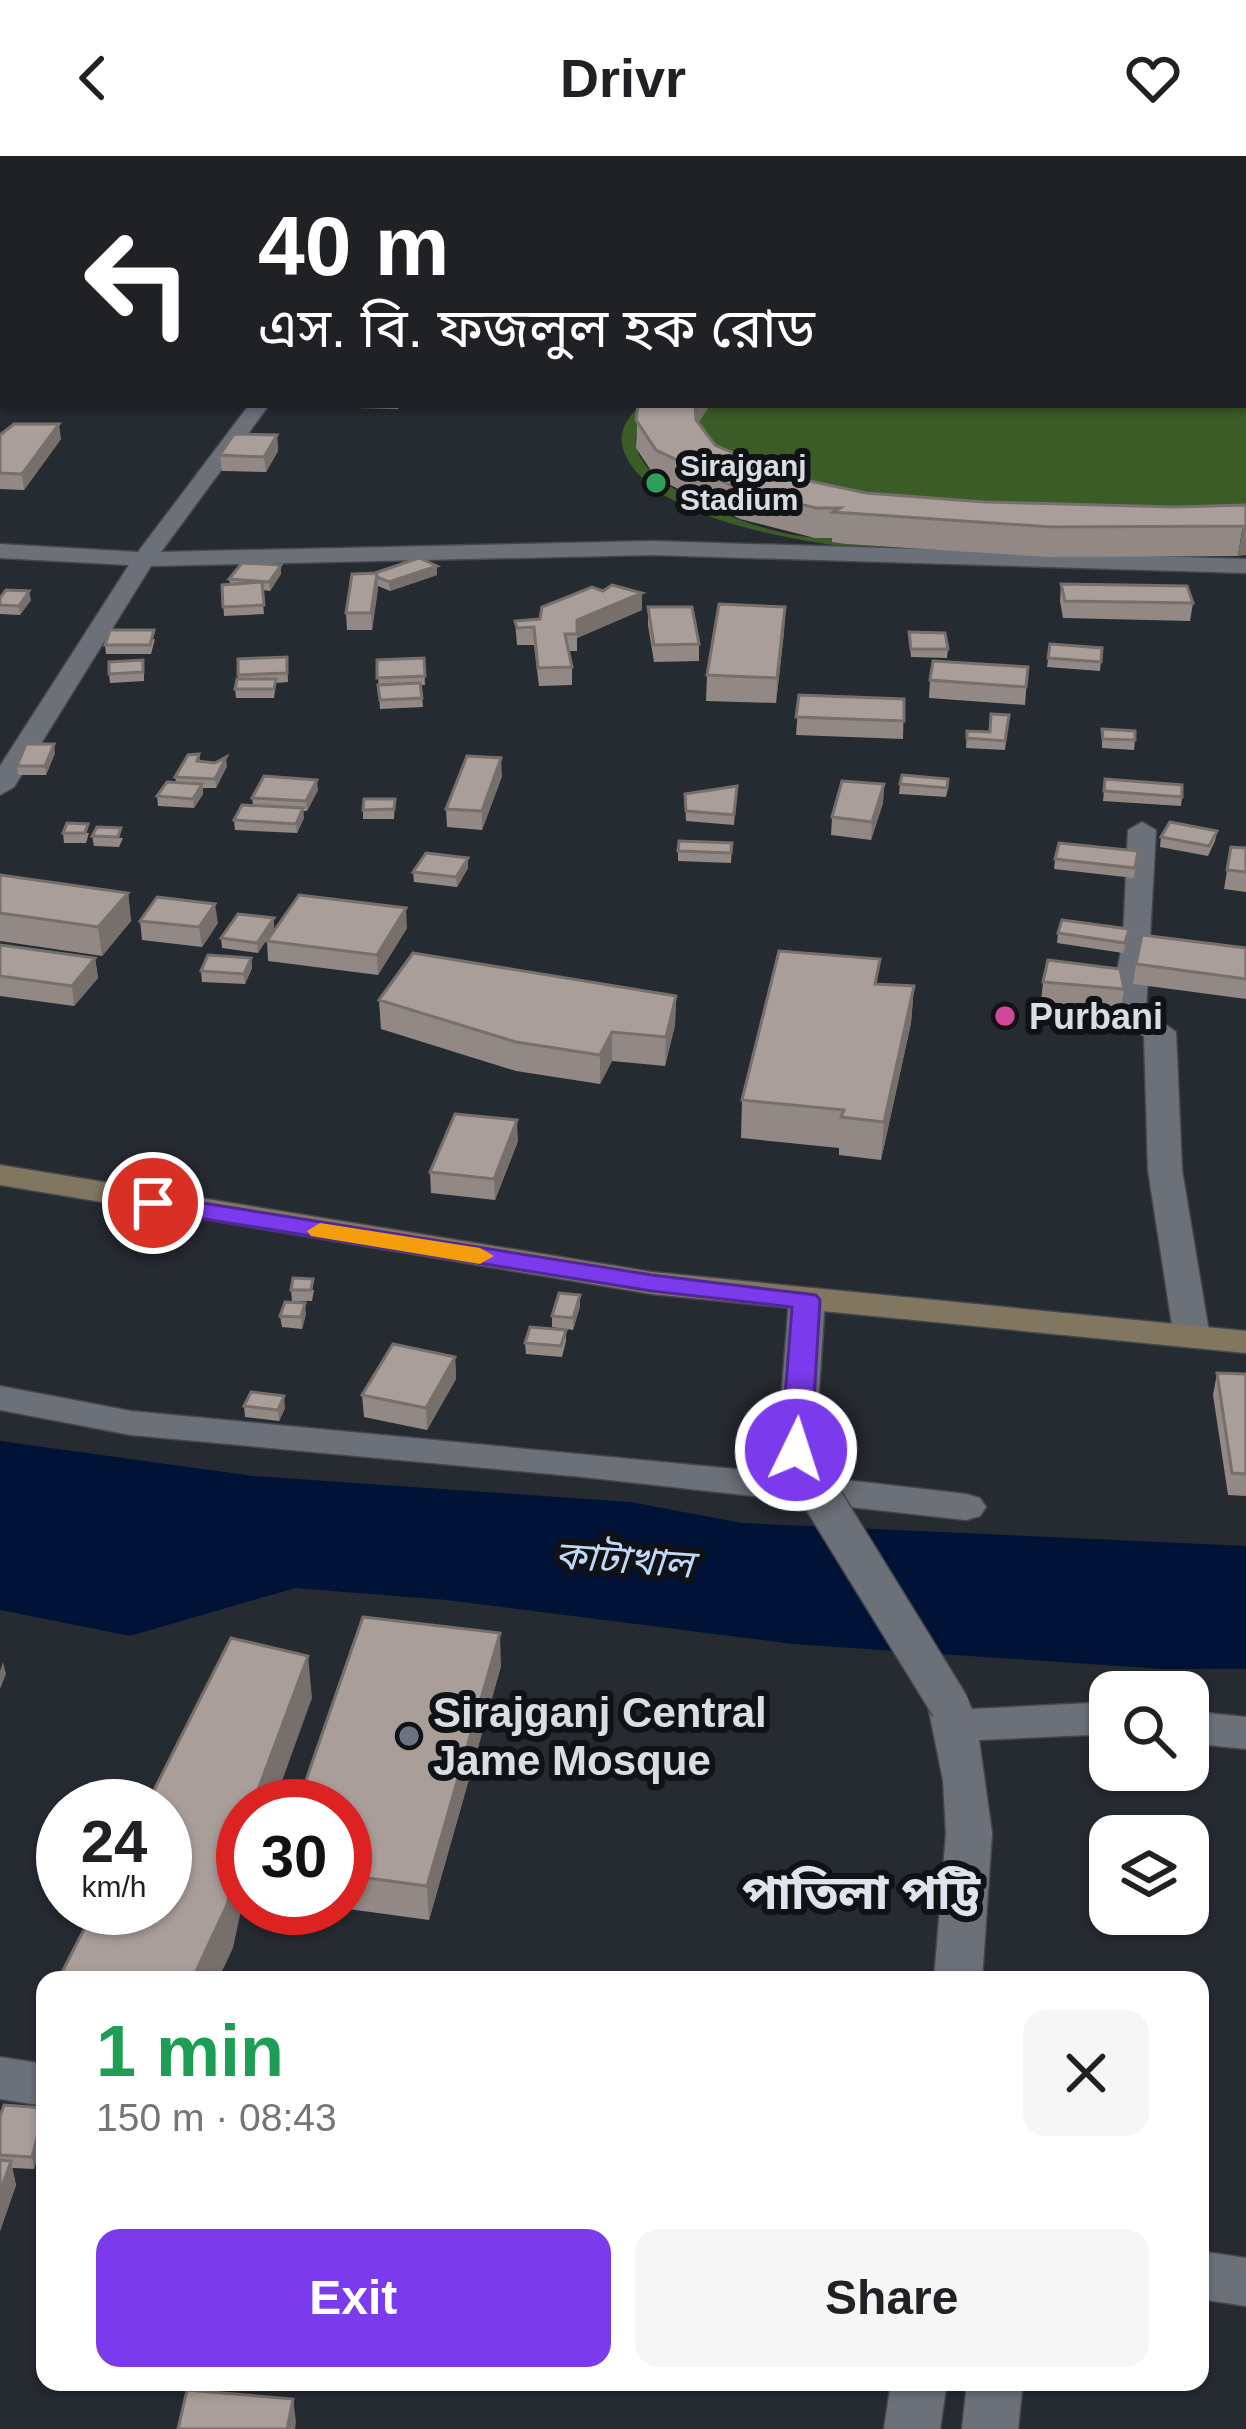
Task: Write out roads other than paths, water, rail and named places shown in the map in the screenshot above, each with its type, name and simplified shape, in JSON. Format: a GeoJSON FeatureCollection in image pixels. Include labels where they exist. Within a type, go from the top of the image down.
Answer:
{"type":"FeatureCollection","features":[{"type":"Feature","properties":{"kind":"main road"},"geometry":{"type":"LineString","coordinates":[[0,1174],[606,1276],[1246,1342]]}},
{"type":"Feature","properties":{"kind":"street"},"geometry":{"type":"LineString","coordinates":[[0,788],[144,559],[257,408]]}},
{"type":"Feature","properties":{"kind":"street"},"geometry":{"type":"LineString","coordinates":[[0,551],[144,559],[652,548],[1246,566]]}},
{"type":"Feature","properties":{"kind":"street"},"geometry":{"type":"LineString","coordinates":[[1142,830],[1138,940],[1128,992],[1131,1014],[1160,1032],[1165,1170],[1192,1338]]}},
{"type":"Feature","properties":{"kind":"street"},"geometry":{"type":"LineString","coordinates":[[807,1300],[796,1450],[952,1716],[965,1780],[969,1833],[959,1971]]}},
{"type":"Feature","properties":{"kind":"street"},"geometry":{"type":"LineString","coordinates":[[0,1398],[131,1423],[583,1464],[966,1507]]}},
{"type":"Feature","properties":{"kind":"street"},"geometry":{"type":"LineString","coordinates":[[952,1716],[1089,1716]]}},
{"type":"Feature","properties":{"kind":"street"},"geometry":{"type":"LineString","coordinates":[[1209,1729],[1246,1733]]}},
{"type":"Feature","properties":{"kind":"street"},"geometry":{"type":"LineString","coordinates":[[0,2078],[36,2084]]}},
{"type":"Feature","properties":{"kind":"street"},"geometry":{"type":"LineString","coordinates":[[1209,2276],[1246,2282]]}},
{"type":"Feature","properties":{"kind":"street"},"geometry":{"type":"LineString","coordinates":[[913,2429],[918,2391]]}},
{"type":"Feature","properties":{"kind":"street"},"geometry":{"type":"LineString","coordinates":[[990,2429],[994,2391]]}},
{"type":"Feature","properties":{"kind":"water","name":"কাটাখাল"},"geometry":{"type":"Polygon","coordinates":[[[0,1441],[253,1476],[630,1502],[742,1523],[1246,1546],[1246,1669],[1164,1669],[793,1644],[447,1600],[295,1588],[130,1636],[0,1610],[0,1441]]]}},
{"type":"Feature","properties":{"kind":"place","name":"Sirajganj Stadium"},"geometry":{"type":"Point","coordinates":[656,483]}},
{"type":"Feature","properties":{"kind":"place","name":"Purbani"},"geometry":{"type":"Point","coordinates":[1005,1016]}},
{"type":"Feature","properties":{"kind":"place","name":"Sirajganj Central Jame Mosque"},"geometry":{"type":"Point","coordinates":[409,1736]}},
{"type":"Feature","properties":{"kind":"district","name":"পাতিলা পট্টি"},"geometry":{"type":"Point","coordinates":[861,1892]}}]}
